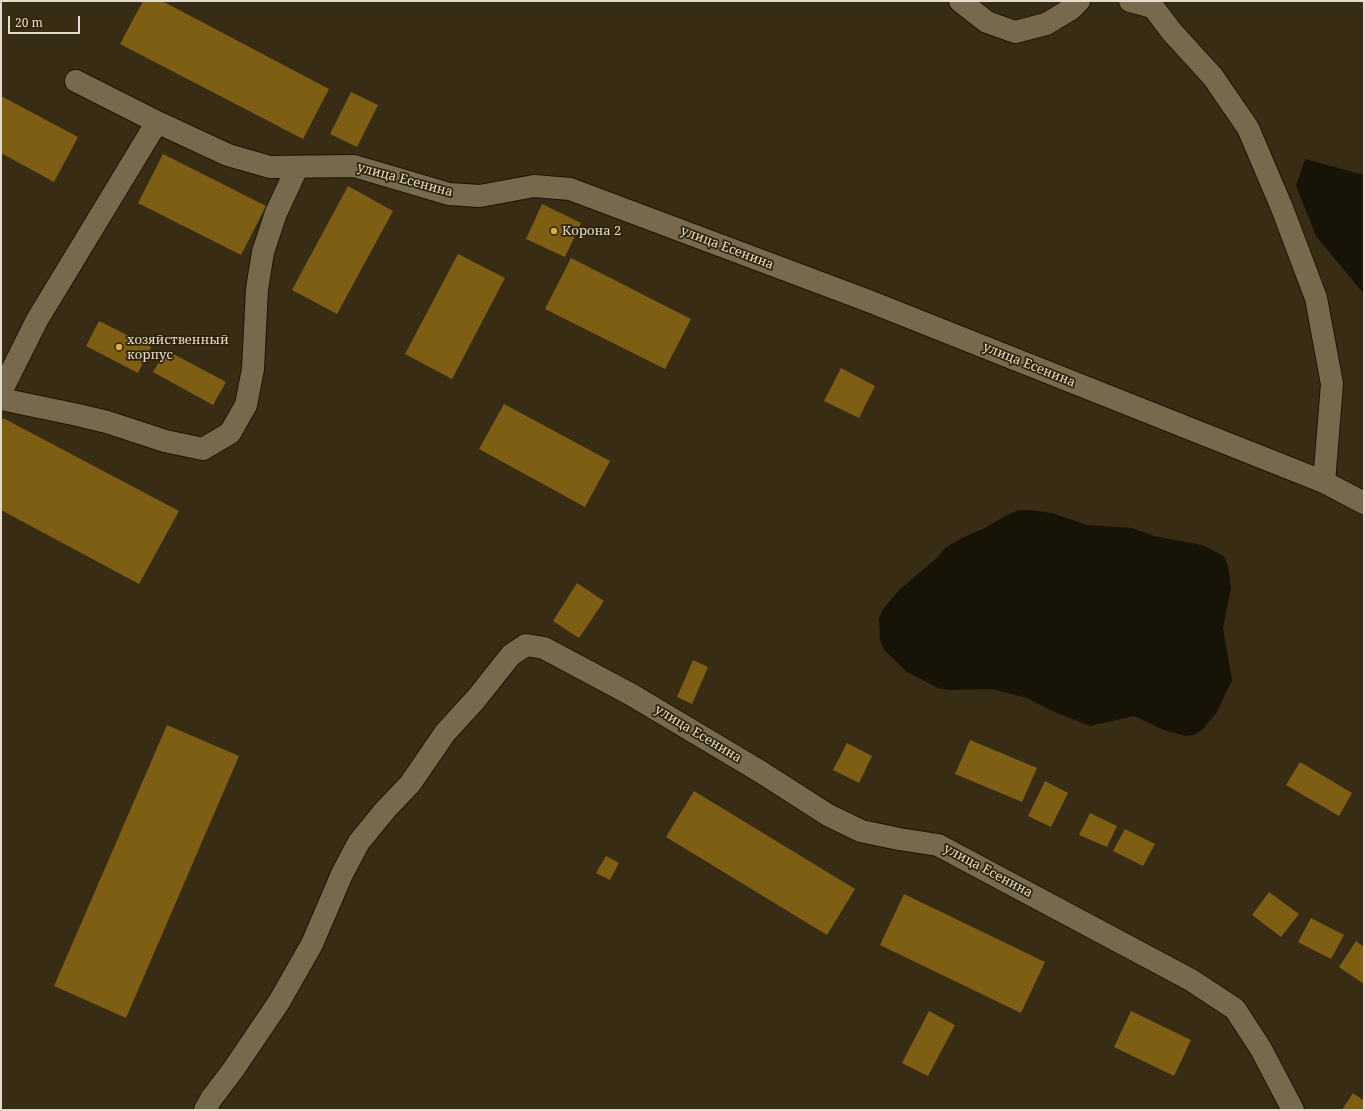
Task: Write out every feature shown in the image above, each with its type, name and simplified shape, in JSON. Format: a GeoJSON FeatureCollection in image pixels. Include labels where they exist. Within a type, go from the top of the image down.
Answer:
{"type":"FeatureCollection","features":[{"type":"Feature","properties":{"kind":"street"},"geometry":{"type":"LineString","coordinates":[[960,1],[986,22],[1015,32],[1046,24],[1071,9],[1079,1]]}},
{"type":"Feature","properties":{"kind":"street"},"geometry":{"type":"LineString","coordinates":[[1130,1],[1152,4],[1172,32],[1213,77],[1248,128],[1282,208],[1316,298],[1332,384],[1324,482]]}},
{"type":"Feature","properties":{"kind":"street","name":"улица Есенина"},"geometry":{"type":"LineString","coordinates":[[76,81],[157,122],[228,155],[270,168],[354,166],[449,194],[472,196],[480,196],[534,186],[570,189],[866,300],[1324,482],[1364,503]]}},
{"type":"Feature","properties":{"kind":"street"},"geometry":{"type":"LineString","coordinates":[[1,392],[38,320],[157,122]]}},
{"type":"Feature","properties":{"kind":"street"},"geometry":{"type":"LineString","coordinates":[[1,399],[107,422],[165,441],[203,449],[230,433],[246,405],[253,369],[258,289],[263,252],[276,213],[297,168]]}},
{"type":"Feature","properties":{"kind":"street","name":"улица Есенина"},"geometry":{"type":"LineString","coordinates":[[205,1110],[282,995],[312,944],[342,874],[359,842],[386,809],[410,784],[445,733],[476,699],[511,655],[526,645],[544,648],[632,695],[761,772],[828,815],[862,831],[938,845],[1191,980],[1235,1009],[1261,1049],[1292,1110]]}},
{"type":"Feature","properties":{"kind":"shaded area"},"geometry":{"type":"Polygon","coordinates":[[[1305,159],[1364,175],[1364,294],[1316,236],[1296,186],[1305,159]]]}},
{"type":"Feature","properties":{"kind":"shaded area"},"geometry":{"type":"Polygon","coordinates":[[[1019,510],[1052,513],[1087,525],[1132,528],[1154,536],[1202,545],[1224,556],[1228,566],[1231,588],[1223,628],[1232,680],[1217,712],[1203,729],[1194,735],[1185,736],[1164,730],[1134,716],[1090,726],[1052,711],[1027,698],[992,689],[949,690],[938,688],[907,672],[884,650],[880,640],[879,618],[884,608],[899,590],[938,557],[945,548],[1019,510]]]}},
{"type":"Feature","properties":{"kind":"building"},"geometry":{"type":"Polygon","coordinates":[[[143,1],[162,1],[329,89],[303,139],[120,44],[143,1]]]}},
{"type":"Feature","properties":{"kind":"building"},"geometry":{"type":"Polygon","coordinates":[[[351,92],[378,105],[357,147],[330,134],[351,92]]]}},
{"type":"Feature","properties":{"kind":"building"},"geometry":{"type":"Polygon","coordinates":[[[1,96],[78,137],[54,182],[1,153],[1,96]]]}},
{"type":"Feature","properties":{"kind":"building"},"geometry":{"type":"Polygon","coordinates":[[[163,154],[266,206],[241,255],[138,203],[163,154]]]}},
{"type":"Feature","properties":{"kind":"building"},"geometry":{"type":"Polygon","coordinates":[[[348,186],[393,211],[337,314],[292,290],[348,186]]]}},
{"type":"Feature","properties":{"kind":"building","name":"Корона 2"},"geometry":{"type":"Polygon","coordinates":[[[542,204],[581,223],[565,257],[526,239],[542,204]]]}},
{"type":"Feature","properties":{"kind":"building"},"geometry":{"type":"Polygon","coordinates":[[[458,254],[505,278],[452,379],[405,354],[458,254]]]}},
{"type":"Feature","properties":{"kind":"building"},"geometry":{"type":"Polygon","coordinates":[[[571,258],[691,319],[665,369],[545,309],[571,258]]]}},
{"type":"Feature","properties":{"kind":"building","name":"хозяйственный корпус"},"geometry":{"type":"Polygon","coordinates":[[[99,321],[151,347],[138,373],[86,346],[99,321]]]}},
{"type":"Feature","properties":{"kind":"building"},"geometry":{"type":"Polygon","coordinates":[[[166,350],[226,382],[213,405],[153,372],[166,350]]]}},
{"type":"Feature","properties":{"kind":"building"},"geometry":{"type":"Polygon","coordinates":[[[841,368],[875,386],[859,418],[824,401],[841,368]]]}},
{"type":"Feature","properties":{"kind":"building"},"geometry":{"type":"Polygon","coordinates":[[[504,404],[610,461],[585,507],[479,449],[504,404]]]}},
{"type":"Feature","properties":{"kind":"building"},"geometry":{"type":"Polygon","coordinates":[[[3,418],[179,511],[139,584],[1,510],[1,422],[3,418]]]}},
{"type":"Feature","properties":{"kind":"building"},"geometry":{"type":"Polygon","coordinates":[[[577,583],[604,601],[579,638],[553,621],[577,583]]]}},
{"type":"Feature","properties":{"kind":"building"},"geometry":{"type":"Polygon","coordinates":[[[693,660],[708,667],[692,704],[677,697],[693,660]]]}},
{"type":"Feature","properties":{"kind":"building"},"geometry":{"type":"Polygon","coordinates":[[[167,725],[239,756],[126,1018],[54,986],[167,725]]]}},
{"type":"Feature","properties":{"kind":"building"},"geometry":{"type":"Polygon","coordinates":[[[970,740],[1037,768],[1022,802],[955,774],[970,740]]]}},
{"type":"Feature","properties":{"kind":"building"},"geometry":{"type":"Polygon","coordinates":[[[847,743],[872,756],[859,783],[833,770],[847,743]]]}},
{"type":"Feature","properties":{"kind":"building"},"geometry":{"type":"Polygon","coordinates":[[[1300,762],[1352,793],[1339,816],[1286,785],[1300,762]]]}},
{"type":"Feature","properties":{"kind":"building"},"geometry":{"type":"Polygon","coordinates":[[[1045,781],[1068,793],[1051,827],[1028,816],[1045,781]]]}},
{"type":"Feature","properties":{"kind":"building"},"geometry":{"type":"Polygon","coordinates":[[[694,791],[855,889],[827,935],[666,837],[694,791]]]}},
{"type":"Feature","properties":{"kind":"building"},"geometry":{"type":"Polygon","coordinates":[[[1090,813],[1117,826],[1107,847],[1079,835],[1090,813]]]}},
{"type":"Feature","properties":{"kind":"building"},"geometry":{"type":"Polygon","coordinates":[[[1125,829],[1155,844],[1143,866],[1113,851],[1125,829]]]}},
{"type":"Feature","properties":{"kind":"building"},"geometry":{"type":"Polygon","coordinates":[[[606,856],[619,863],[610,880],[596,873],[606,856]]]}},
{"type":"Feature","properties":{"kind":"building"},"geometry":{"type":"Polygon","coordinates":[[[1269,892],[1299,914],[1281,937],[1252,915],[1269,892]]]}},
{"type":"Feature","properties":{"kind":"building"},"geometry":{"type":"Polygon","coordinates":[[[904,894],[1045,962],[1021,1013],[880,945],[904,894]]]}},
{"type":"Feature","properties":{"kind":"building"},"geometry":{"type":"Polygon","coordinates":[[[1311,918],[1344,935],[1331,959],[1298,942],[1311,918]]]}},
{"type":"Feature","properties":{"kind":"building"},"geometry":{"type":"Polygon","coordinates":[[[1356,941],[1364,947],[1364,984],[1339,967],[1356,941]]]}},
{"type":"Feature","properties":{"kind":"building"},"geometry":{"type":"Polygon","coordinates":[[[929,1011],[955,1025],[928,1076],[902,1063],[929,1011]]]}},
{"type":"Feature","properties":{"kind":"building"},"geometry":{"type":"Polygon","coordinates":[[[1131,1011],[1191,1040],[1174,1076],[1114,1047],[1131,1011]]]}},
{"type":"Feature","properties":{"kind":"building"},"geometry":{"type":"Polygon","coordinates":[[[1353,1093],[1364,1101],[1364,1110],[1342,1110],[1353,1093]]]}},
{"type":"Feature","properties":{"kind":"place","name":"Корона 2"},"geometry":{"type":"Point","coordinates":[554,231]}},
{"type":"Feature","properties":{"kind":"place","name":"хозяйственный корпус"},"geometry":{"type":"Point","coordinates":[119,347]}}]}
